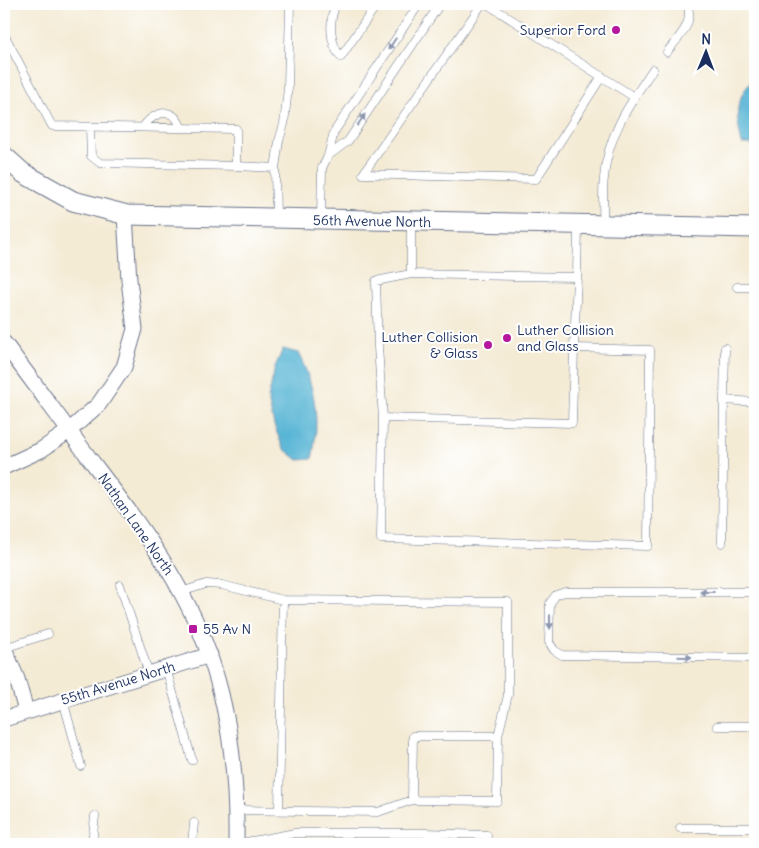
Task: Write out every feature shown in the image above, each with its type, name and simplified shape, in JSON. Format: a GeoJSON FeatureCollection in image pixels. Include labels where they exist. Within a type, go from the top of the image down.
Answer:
{"type":"FeatureCollection","features":[{"type":"Feature","properties":{"kind":"street","name":"56th Avenue North"},"geometry":{"type":"LineString","coordinates":[[6,163],[73,201],[125,215],[755,228]]}},
{"type":"Feature","properties":{"kind":"street"},"geometry":{"type":"LineString","coordinates":[[4,467],[41,450],[69,431],[99,404],[124,367],[135,329],[129,280],[125,215]]}},
{"type":"Feature","properties":{"kind":"street","name":"Nathan Lane North"},"geometry":{"type":"LineString","coordinates":[[4,343],[153,544],[193,615],[210,655],[227,717],[234,767],[236,844]]}},
{"type":"Feature","properties":{"kind":"street"},"geometry":{"type":"LineString","coordinates":[[4,648],[17,679],[26,711]]}},
{"type":"Feature","properties":{"kind":"street","name":"55th Avenue North"},"geometry":{"type":"LineString","coordinates":[[4,719],[210,655]]}},
{"type":"Feature","properties":{"kind":"lane"},"geometry":{"type":"LineString","coordinates":[[276,218],[275,168],[284,124],[288,88],[290,4]]}},
{"type":"Feature","properties":{"kind":"lane"},"geometry":{"type":"LineString","coordinates":[[336,4],[332,16],[333,44],[341,57],[377,4]]}},
{"type":"Feature","properties":{"kind":"lane"},"geometry":{"type":"LineString","coordinates":[[321,220],[322,168],[328,156],[334,132],[419,4]]}},
{"type":"Feature","properties":{"kind":"lane"},"geometry":{"type":"LineString","coordinates":[[328,156],[348,141],[440,4]]}},
{"type":"Feature","properties":{"kind":"lane"},"geometry":{"type":"LineString","coordinates":[[482,4],[363,174],[536,179],[602,76]]}},
{"type":"Feature","properties":{"kind":"lane"},"geometry":{"type":"LineString","coordinates":[[488,4],[634,97]]}},
{"type":"Feature","properties":{"kind":"lane"},"geometry":{"type":"LineString","coordinates":[[667,52],[687,27],[690,14],[687,4]]}},
{"type":"Feature","properties":{"kind":"lane"},"geometry":{"type":"LineString","coordinates":[[4,34],[52,126],[236,129],[236,166]]}},
{"type":"Feature","properties":{"kind":"lane"},"geometry":{"type":"LineString","coordinates":[[604,225],[604,178],[609,147],[621,119],[653,69]]}},
{"type":"Feature","properties":{"kind":"lane"},"geometry":{"type":"LineString","coordinates":[[142,127],[155,114],[167,114],[176,117],[182,128]]}},
{"type":"Feature","properties":{"kind":"lane"},"geometry":{"type":"LineString","coordinates":[[90,126],[91,156],[100,163],[275,168]]}},
{"type":"Feature","properties":{"kind":"lane"},"geometry":{"type":"LineString","coordinates":[[411,222],[411,274]]}},
{"type":"Feature","properties":{"kind":"lane"},"geometry":{"type":"LineString","coordinates":[[383,418],[572,423],[578,224]]}},
{"type":"Feature","properties":{"kind":"lane"},"geometry":{"type":"LineString","coordinates":[[574,348],[650,350],[648,546],[381,539],[383,418],[376,281],[411,274],[577,278]]}},
{"type":"Feature","properties":{"kind":"lane"},"geometry":{"type":"LineString","coordinates":[[738,287],[755,287]]}},
{"type":"Feature","properties":{"kind":"lane"},"geometry":{"type":"LineString","coordinates":[[722,542],[725,348]]}},
{"type":"Feature","properties":{"kind":"lane"},"geometry":{"type":"LineString","coordinates":[[724,400],[755,402]]}},
{"type":"Feature","properties":{"kind":"lane"},"geometry":{"type":"LineString","coordinates":[[181,592],[206,584],[222,585],[283,600],[508,602],[508,695],[498,736],[497,801],[412,800],[378,812],[236,810]]}},
{"type":"Feature","properties":{"kind":"lane"},"geometry":{"type":"LineString","coordinates":[[120,585],[149,674]]}},
{"type":"Feature","properties":{"kind":"lane"},"geometry":{"type":"LineString","coordinates":[[755,592],[565,592],[556,595],[550,603],[550,642],[554,650],[562,655],[755,658]]}},
{"type":"Feature","properties":{"kind":"lane"},"geometry":{"type":"LineString","coordinates":[[279,810],[283,600]]}},
{"type":"Feature","properties":{"kind":"lane"},"geometry":{"type":"LineString","coordinates":[[4,648],[48,634]]}},
{"type":"Feature","properties":{"kind":"lane"},"geometry":{"type":"LineString","coordinates":[[166,668],[192,760]]}},
{"type":"Feature","properties":{"kind":"lane"},"geometry":{"type":"LineString","coordinates":[[63,700],[81,766]]}},
{"type":"Feature","properties":{"kind":"lane"},"geometry":{"type":"LineString","coordinates":[[717,726],[755,726]]}},
{"type":"Feature","properties":{"kind":"lane"},"geometry":{"type":"LineString","coordinates":[[412,800],[413,736],[498,736]]}},
{"type":"Feature","properties":{"kind":"lane"},"geometry":{"type":"LineString","coordinates":[[92,844],[95,816]]}},
{"type":"Feature","properties":{"kind":"lane"},"geometry":{"type":"LineString","coordinates":[[192,844],[194,824]]}},
{"type":"Feature","properties":{"kind":"lane"},"geometry":{"type":"LineString","coordinates":[[680,828],[755,828]]}},
{"type":"Feature","properties":{"kind":"lane"},"geometry":{"type":"LineString","coordinates":[[236,844],[281,834],[311,832],[486,835],[486,844]]}},
{"type":"Feature","properties":{"kind":"water"},"geometry":{"type":"Polygon","coordinates":[[[755,77],[755,144],[742,144],[738,124],[738,108],[743,93],[755,77]]]}},
{"type":"Feature","properties":{"kind":"water"},"geometry":{"type":"Polygon","coordinates":[[[283,349],[298,353],[309,379],[316,418],[312,459],[298,460],[283,448],[274,425],[268,399],[275,367],[283,349]]]}},
{"type":"Feature","properties":{"kind":"place","name":"Superior Ford"},"geometry":{"type":"Point","coordinates":[616,30]}},
{"type":"Feature","properties":{"kind":"place","name":"Luther Collision and Glass"},"geometry":{"type":"Point","coordinates":[507,338]}},
{"type":"Feature","properties":{"kind":"place","name":"Luther Collision & Glass"},"geometry":{"type":"Point","coordinates":[488,345]}},
{"type":"Feature","properties":{"kind":"place","name":"55 Av N"},"geometry":{"type":"Point","coordinates":[193,629]}}]}
